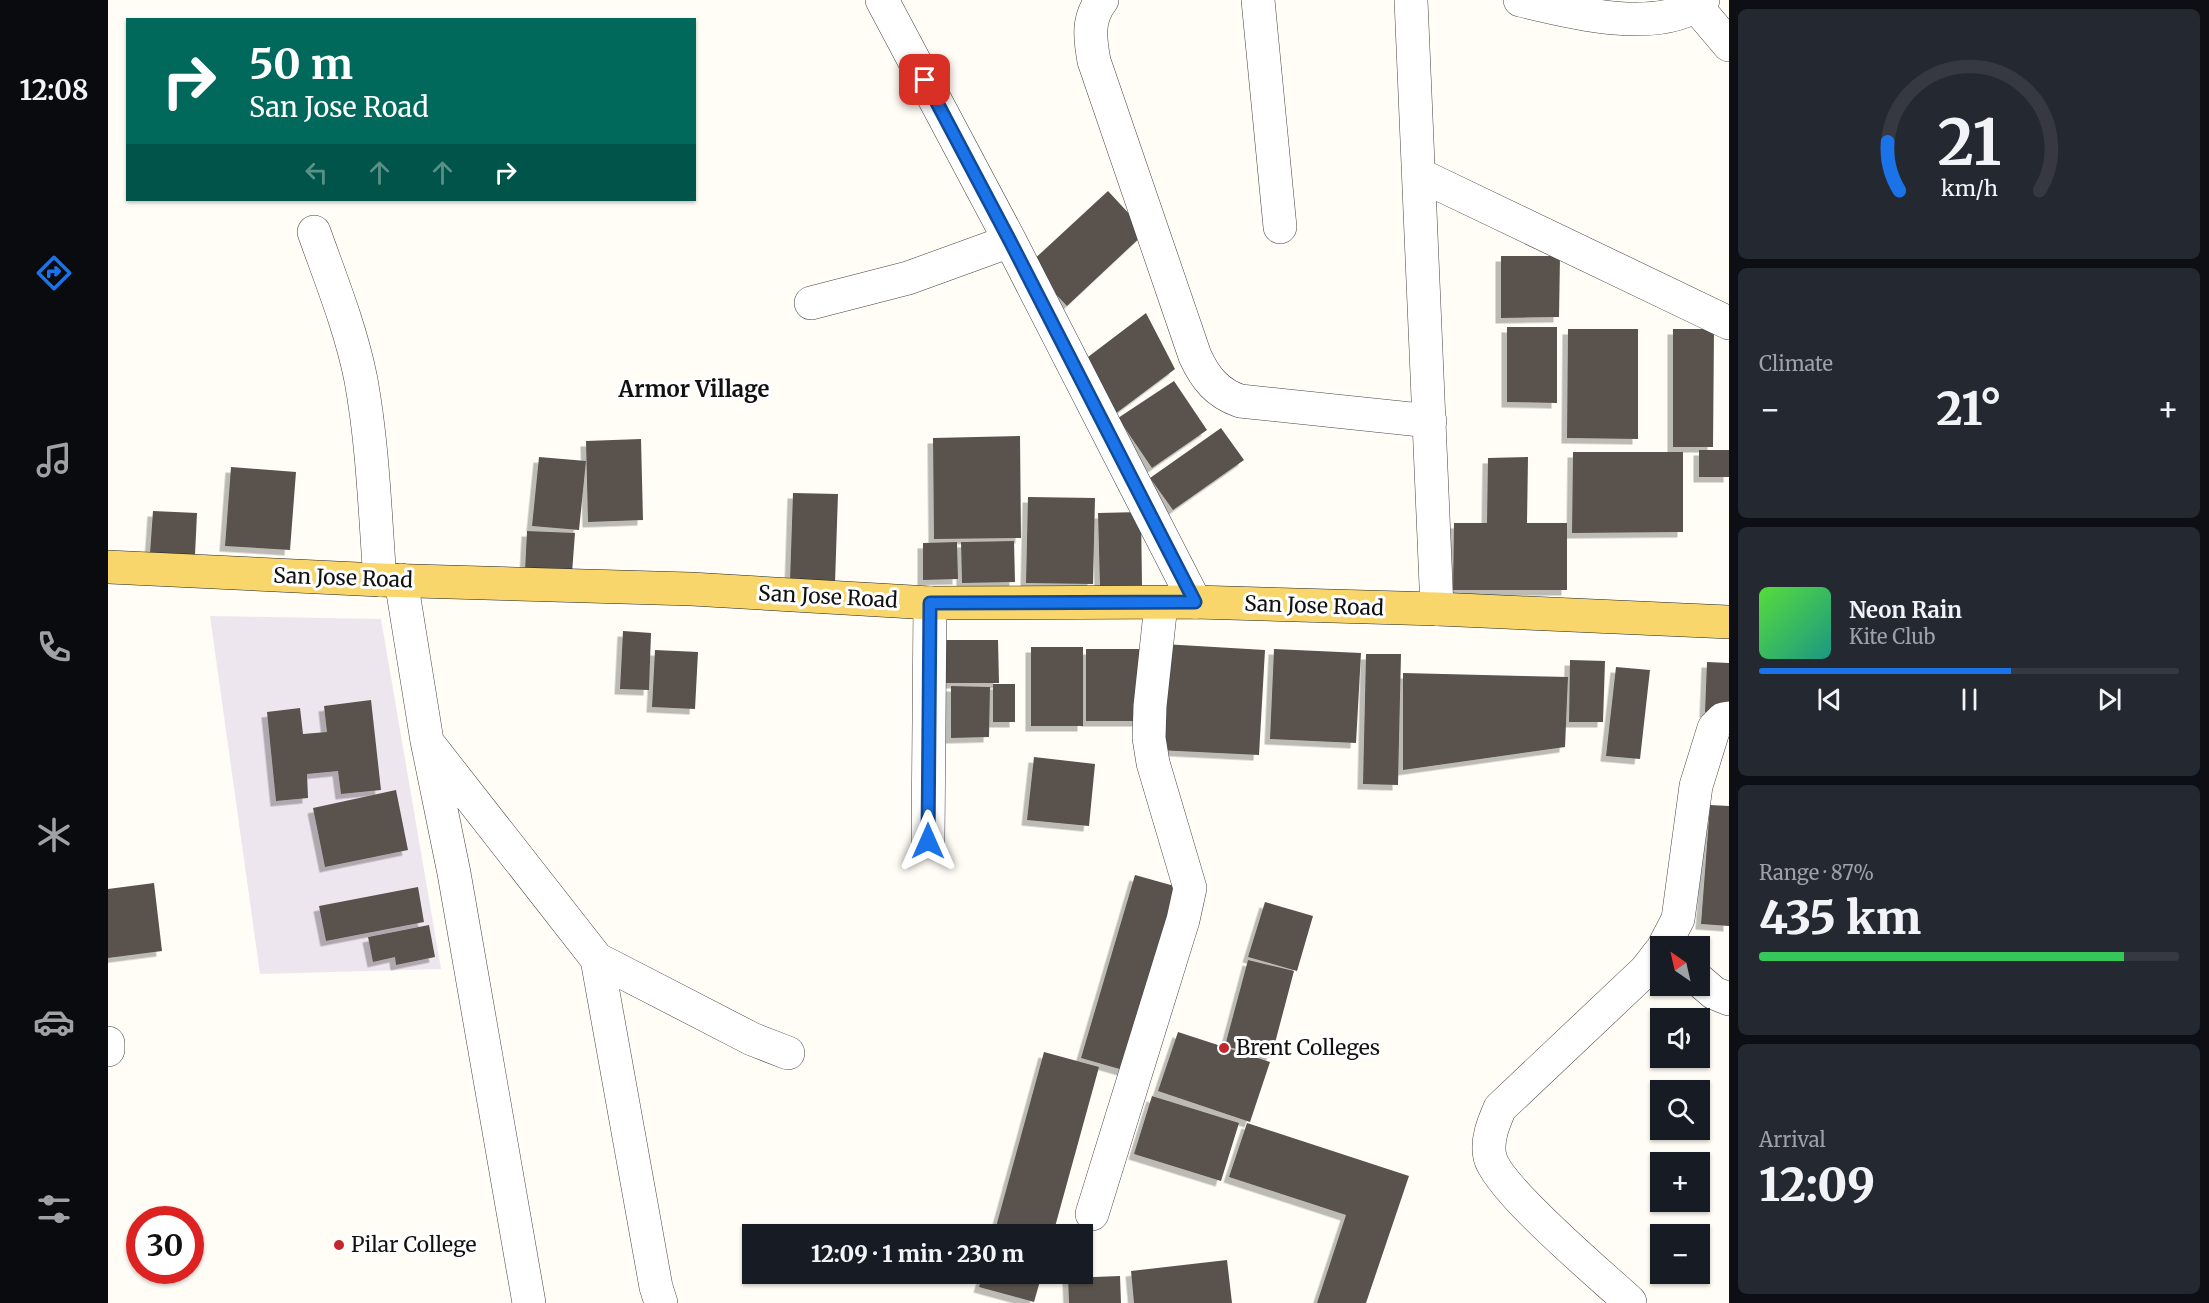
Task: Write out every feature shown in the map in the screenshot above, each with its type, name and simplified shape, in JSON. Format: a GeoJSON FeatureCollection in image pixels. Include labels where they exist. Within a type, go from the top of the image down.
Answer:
{"type":"FeatureCollection","features":[{"type":"Feature","properties":{"kind":"main road","name":"San Jose Road"},"geometry":{"type":"LineString","coordinates":[[108,567],[390,580],[691,589],[930,603],[1161,604],[1195,602],[1437,609],[1729,622]]}},
{"type":"Feature","properties":{"kind":"street"},"geometry":{"type":"LineString","coordinates":[[882,0],[1010,241],[1195,602]]}},
{"type":"Feature","properties":{"kind":"street"},"geometry":{"type":"LineString","coordinates":[[1102,0],[1091,20],[1090,40],[1094,61],[1202,373],[1225,396],[1240,401],[1430,421]]}},
{"type":"Feature","properties":{"kind":"street"},"geometry":{"type":"LineString","coordinates":[[1258,0],[1280,226]]}},
{"type":"Feature","properties":{"kind":"street"},"geometry":{"type":"LineString","coordinates":[[1411,0],[1437,609]]}},
{"type":"Feature","properties":{"kind":"street"},"geometry":{"type":"LineString","coordinates":[[1520,0],[1600,18],[1661,18],[1700,3],[1729,45]]}},
{"type":"Feature","properties":{"kind":"street"},"geometry":{"type":"LineString","coordinates":[[1420,176],[1729,323]]}},
{"type":"Feature","properties":{"kind":"street"},"geometry":{"type":"LineString","coordinates":[[315,232],[352,343],[361,380],[390,580],[454,873],[530,1303]]}},
{"type":"Feature","properties":{"kind":"street"},"geometry":{"type":"LineString","coordinates":[[811,303],[908,278],[1010,241]]}},
{"type":"Feature","properties":{"kind":"street"},"geometry":{"type":"LineString","coordinates":[[928,841],[930,603]]}},
{"type":"Feature","properties":{"kind":"street"},"geometry":{"type":"LineString","coordinates":[[1092,1214],[1183,920],[1190,888],[1153,763],[1149,738],[1150,706],[1161,604]]}},
{"type":"Feature","properties":{"kind":"street"},"geometry":{"type":"LineString","coordinates":[[1669,936],[1678,919],[1696,786],[1714,728],[1723,719],[1729,718]]}},
{"type":"Feature","properties":{"kind":"street"},"geometry":{"type":"LineString","coordinates":[[427,741],[597,959],[752,1040],[788,1053]]}},
{"type":"Feature","properties":{"kind":"street"},"geometry":{"type":"LineString","coordinates":[[597,959],[656,1287],[661,1303]]}},
{"type":"Feature","properties":{"kind":"street"},"geometry":{"type":"LineString","coordinates":[[1630,1302],[1536,1216],[1498,1174],[1490,1158],[1489,1145],[1500,1108],[1650,965]]}},
{"type":"Feature","properties":{"kind":"street"},"geometry":{"type":"LineString","coordinates":[[1710,990],[1729,999]]}},
{"type":"Feature","properties":{"kind":"street"},"geometry":{"type":"LineString","coordinates":[[108,1043],[108,1050]]}},
{"type":"Feature","properties":{"kind":"shaded area"},"geometry":{"type":"Polygon","coordinates":[[[210,616],[381,619],[441,969],[260,974],[210,616]]]}},
{"type":"Feature","properties":{"kind":"building"},"geometry":{"type":"Polygon","coordinates":[[[1108,191],[1146,232],[1067,306],[1028,265],[1108,191]]]}},
{"type":"Feature","properties":{"kind":"building"},"geometry":{"type":"Polygon","coordinates":[[[1501,256],[1560,256],[1559,317],[1501,318],[1501,256]]]}},
{"type":"Feature","properties":{"kind":"building"},"geometry":{"type":"Polygon","coordinates":[[[1146,313],[1175,369],[1115,414],[1088,357],[1146,313]]]}},
{"type":"Feature","properties":{"kind":"building"},"geometry":{"type":"Polygon","coordinates":[[[1507,327],[1557,327],[1557,403],[1507,402],[1507,327]]]}},
{"type":"Feature","properties":{"kind":"building"},"geometry":{"type":"Polygon","coordinates":[[[1568,329],[1638,329],[1638,439],[1567,438],[1568,329]]]}},
{"type":"Feature","properties":{"kind":"building"},"geometry":{"type":"Polygon","coordinates":[[[1673,329],[1714,329],[1713,447],[1673,447],[1673,329]]]}},
{"type":"Feature","properties":{"kind":"building"},"geometry":{"type":"Polygon","coordinates":[[[1174,381],[1207,430],[1152,468],[1118,418],[1174,381]]]}},
{"type":"Feature","properties":{"kind":"building"},"geometry":{"type":"Polygon","coordinates":[[[1221,428],[1244,460],[1173,510],[1150,478],[1221,428]]]}},
{"type":"Feature","properties":{"kind":"building"},"geometry":{"type":"Polygon","coordinates":[[[1020,436],[1021,538],[934,539],[933,438],[1020,436]]]}},
{"type":"Feature","properties":{"kind":"building"},"geometry":{"type":"Polygon","coordinates":[[[641,439],[643,520],[588,522],[586,441],[641,439]]]}},
{"type":"Feature","properties":{"kind":"building"},"geometry":{"type":"Polygon","coordinates":[[[1699,450],[1729,450],[1729,477],[1699,477],[1699,450]]]}},
{"type":"Feature","properties":{"kind":"building"},"geometry":{"type":"Polygon","coordinates":[[[1573,452],[1683,452],[1683,532],[1572,533],[1573,452]]]}},
{"type":"Feature","properties":{"kind":"building"},"geometry":{"type":"Polygon","coordinates":[[[539,457],[586,461],[579,530],[532,526],[539,457]]]}},
{"type":"Feature","properties":{"kind":"building"},"geometry":{"type":"Polygon","coordinates":[[[1528,457],[1527,523],[1567,523],[1567,590],[1453,590],[1454,523],[1487,523],[1488,458],[1528,457]]]}},
{"type":"Feature","properties":{"kind":"building"},"geometry":{"type":"Polygon","coordinates":[[[231,467],[296,472],[290,550],[225,546],[231,467]]]}},
{"type":"Feature","properties":{"kind":"building"},"geometry":{"type":"Polygon","coordinates":[[[793,493],[838,494],[835,583],[790,581],[793,493]]]}},
{"type":"Feature","properties":{"kind":"building"},"geometry":{"type":"Polygon","coordinates":[[[1028,497],[1095,498],[1093,584],[1026,583],[1028,497]]]}},
{"type":"Feature","properties":{"kind":"building"},"geometry":{"type":"Polygon","coordinates":[[[153,511],[197,513],[195,555],[150,553],[153,511]]]}},
{"type":"Feature","properties":{"kind":"building"},"geometry":{"type":"Polygon","coordinates":[[[1141,512],[1142,586],[1100,587],[1098,513],[1141,512]]]}},
{"type":"Feature","properties":{"kind":"building"},"geometry":{"type":"Polygon","coordinates":[[[527,531],[575,533],[572,573],[525,571],[527,531]]]}},
{"type":"Feature","properties":{"kind":"building"},"geometry":{"type":"Polygon","coordinates":[[[1014,541],[1015,582],[962,583],[961,542],[1014,541]]]}},
{"type":"Feature","properties":{"kind":"building"},"geometry":{"type":"Polygon","coordinates":[[[957,542],[958,579],[923,580],[923,543],[957,542]]]}},
{"type":"Feature","properties":{"kind":"building"},"geometry":{"type":"Polygon","coordinates":[[[623,631],[651,633],[649,690],[620,689],[623,631]]]}},
{"type":"Feature","properties":{"kind":"building"},"geometry":{"type":"Polygon","coordinates":[[[945,640],[998,640],[999,683],[945,683],[945,640]]]}},
{"type":"Feature","properties":{"kind":"building"},"geometry":{"type":"Polygon","coordinates":[[[1163,644],[1265,650],[1259,755],[1157,750],[1163,644]]]}},
{"type":"Feature","properties":{"kind":"building"},"geometry":{"type":"Polygon","coordinates":[[[1031,647],[1083,647],[1083,726],[1031,726],[1031,647]]]}},
{"type":"Feature","properties":{"kind":"building"},"geometry":{"type":"Polygon","coordinates":[[[1086,649],[1148,649],[1148,721],[1086,721],[1086,649]]]}},
{"type":"Feature","properties":{"kind":"building"},"geometry":{"type":"Polygon","coordinates":[[[1274,649],[1361,653],[1356,743],[1270,739],[1274,649]]]}},
{"type":"Feature","properties":{"kind":"building"},"geometry":{"type":"Polygon","coordinates":[[[655,650],[698,652],[695,709],[652,707],[655,650]]]}},
{"type":"Feature","properties":{"kind":"building"},"geometry":{"type":"Polygon","coordinates":[[[1366,654],[1401,654],[1398,785],[1363,784],[1366,654]]]}},
{"type":"Feature","properties":{"kind":"building"},"geometry":{"type":"Polygon","coordinates":[[[1570,660],[1605,661],[1603,722],[1569,722],[1570,660]]]}},
{"type":"Feature","properties":{"kind":"building"},"geometry":{"type":"Polygon","coordinates":[[[1707,662],[1729,663],[1729,713],[1705,712],[1707,662]]]}},
{"type":"Feature","properties":{"kind":"building"},"geometry":{"type":"Polygon","coordinates":[[[1616,667],[1650,670],[1640,759],[1606,756],[1616,667]]]}},
{"type":"Feature","properties":{"kind":"building"},"geometry":{"type":"Polygon","coordinates":[[[1403,673],[1568,677],[1565,747],[1403,770],[1403,673]]]}},
{"type":"Feature","properties":{"kind":"building"},"geometry":{"type":"Polygon","coordinates":[[[993,684],[1015,684],[1015,722],[993,722],[993,684]]]}},
{"type":"Feature","properties":{"kind":"building"},"geometry":{"type":"Polygon","coordinates":[[[951,686],[990,687],[989,737],[951,738],[951,686]]]}},
{"type":"Feature","properties":{"kind":"building"},"geometry":{"type":"Polygon","coordinates":[[[371,700],[381,790],[341,794],[338,771],[307,774],[308,798],[276,801],[267,712],[300,708],[303,734],[327,732],[324,706],[371,700]]]}},
{"type":"Feature","properties":{"kind":"building"},"geometry":{"type":"Polygon","coordinates":[[[1034,757],[1095,764],[1089,826],[1027,820],[1034,757]]]}},
{"type":"Feature","properties":{"kind":"building"},"geometry":{"type":"Polygon","coordinates":[[[396,790],[408,850],[325,867],[313,808],[396,790]]]}},
{"type":"Feature","properties":{"kind":"building"},"geometry":{"type":"Polygon","coordinates":[[[1710,805],[1729,806],[1729,926],[1701,924],[1710,805]]]}},
{"type":"Feature","properties":{"kind":"building"},"geometry":{"type":"Polygon","coordinates":[[[1135,875],[1185,889],[1130,1072],[1081,1058],[1135,875]]]}},
{"type":"Feature","properties":{"kind":"building"},"geometry":{"type":"Polygon","coordinates":[[[154,883],[162,951],[108,958],[108,889],[154,883]]]}},
{"type":"Feature","properties":{"kind":"building"},"geometry":{"type":"Polygon","coordinates":[[[418,887],[424,922],[326,941],[319,906],[418,887]]]}},
{"type":"Feature","properties":{"kind":"building"},"geometry":{"type":"Polygon","coordinates":[[[1265,902],[1313,916],[1297,971],[1248,957],[1265,902]]]}},
{"type":"Feature","properties":{"kind":"building"},"geometry":{"type":"Polygon","coordinates":[[[429,925],[435,957],[396,965],[395,957],[373,962],[368,937],[429,925]]]}},
{"type":"Feature","properties":{"kind":"building"},"geometry":{"type":"Polygon","coordinates":[[[1248,960],[1294,971],[1271,1058],[1225,1046],[1248,960]]]}},
{"type":"Feature","properties":{"kind":"building"},"geometry":{"type":"Polygon","coordinates":[[[1178,1032],[1270,1062],[1250,1122],[1158,1091],[1178,1032]]]}},
{"type":"Feature","properties":{"kind":"building"},"geometry":{"type":"Polygon","coordinates":[[[1044,1052],[1099,1067],[1056,1224],[997,1224],[1044,1052]]]}},
{"type":"Feature","properties":{"kind":"building"},"geometry":{"type":"Polygon","coordinates":[[[1152,1096],[1239,1123],[1221,1181],[1134,1154],[1152,1096]]]}},
{"type":"Feature","properties":{"kind":"building"},"geometry":{"type":"Polygon","coordinates":[[[1247,1123],[1409,1176],[1366,1303],[1317,1303],[1346,1215],[1229,1177],[1247,1123]]]}},
{"type":"Feature","properties":{"kind":"building"},"geometry":{"type":"Polygon","coordinates":[[[1227,1260],[1232,1303],[1134,1303],[1131,1271],[1227,1260]]]}},
{"type":"Feature","properties":{"kind":"building"},"geometry":{"type":"Polygon","coordinates":[[[1120,1276],[1121,1303],[1069,1303],[1068,1284],[1093,1284],[1093,1277],[1120,1276]]]}},
{"type":"Feature","properties":{"kind":"building"},"geometry":{"type":"Polygon","coordinates":[[[980,1284],[1039,1284],[1034,1302],[979,1287],[980,1284]]]}},
{"type":"Feature","properties":{"kind":"place","name":"Brent Colleges"},"geometry":{"type":"Point","coordinates":[1224,1048]}},
{"type":"Feature","properties":{"kind":"place","name":"Pilar College"},"geometry":{"type":"Point","coordinates":[339,1245]}},
{"type":"Feature","properties":{"kind":"district","name":"Armor Village"},"geometry":{"type":"Point","coordinates":[694,389]}},
{"type":"Feature","properties":{"kind":"route"},"geometry":{"type":"LineString","coordinates":[[925,80],[1195,602],[1161,604],[930,603],[928,841]]}}]}
